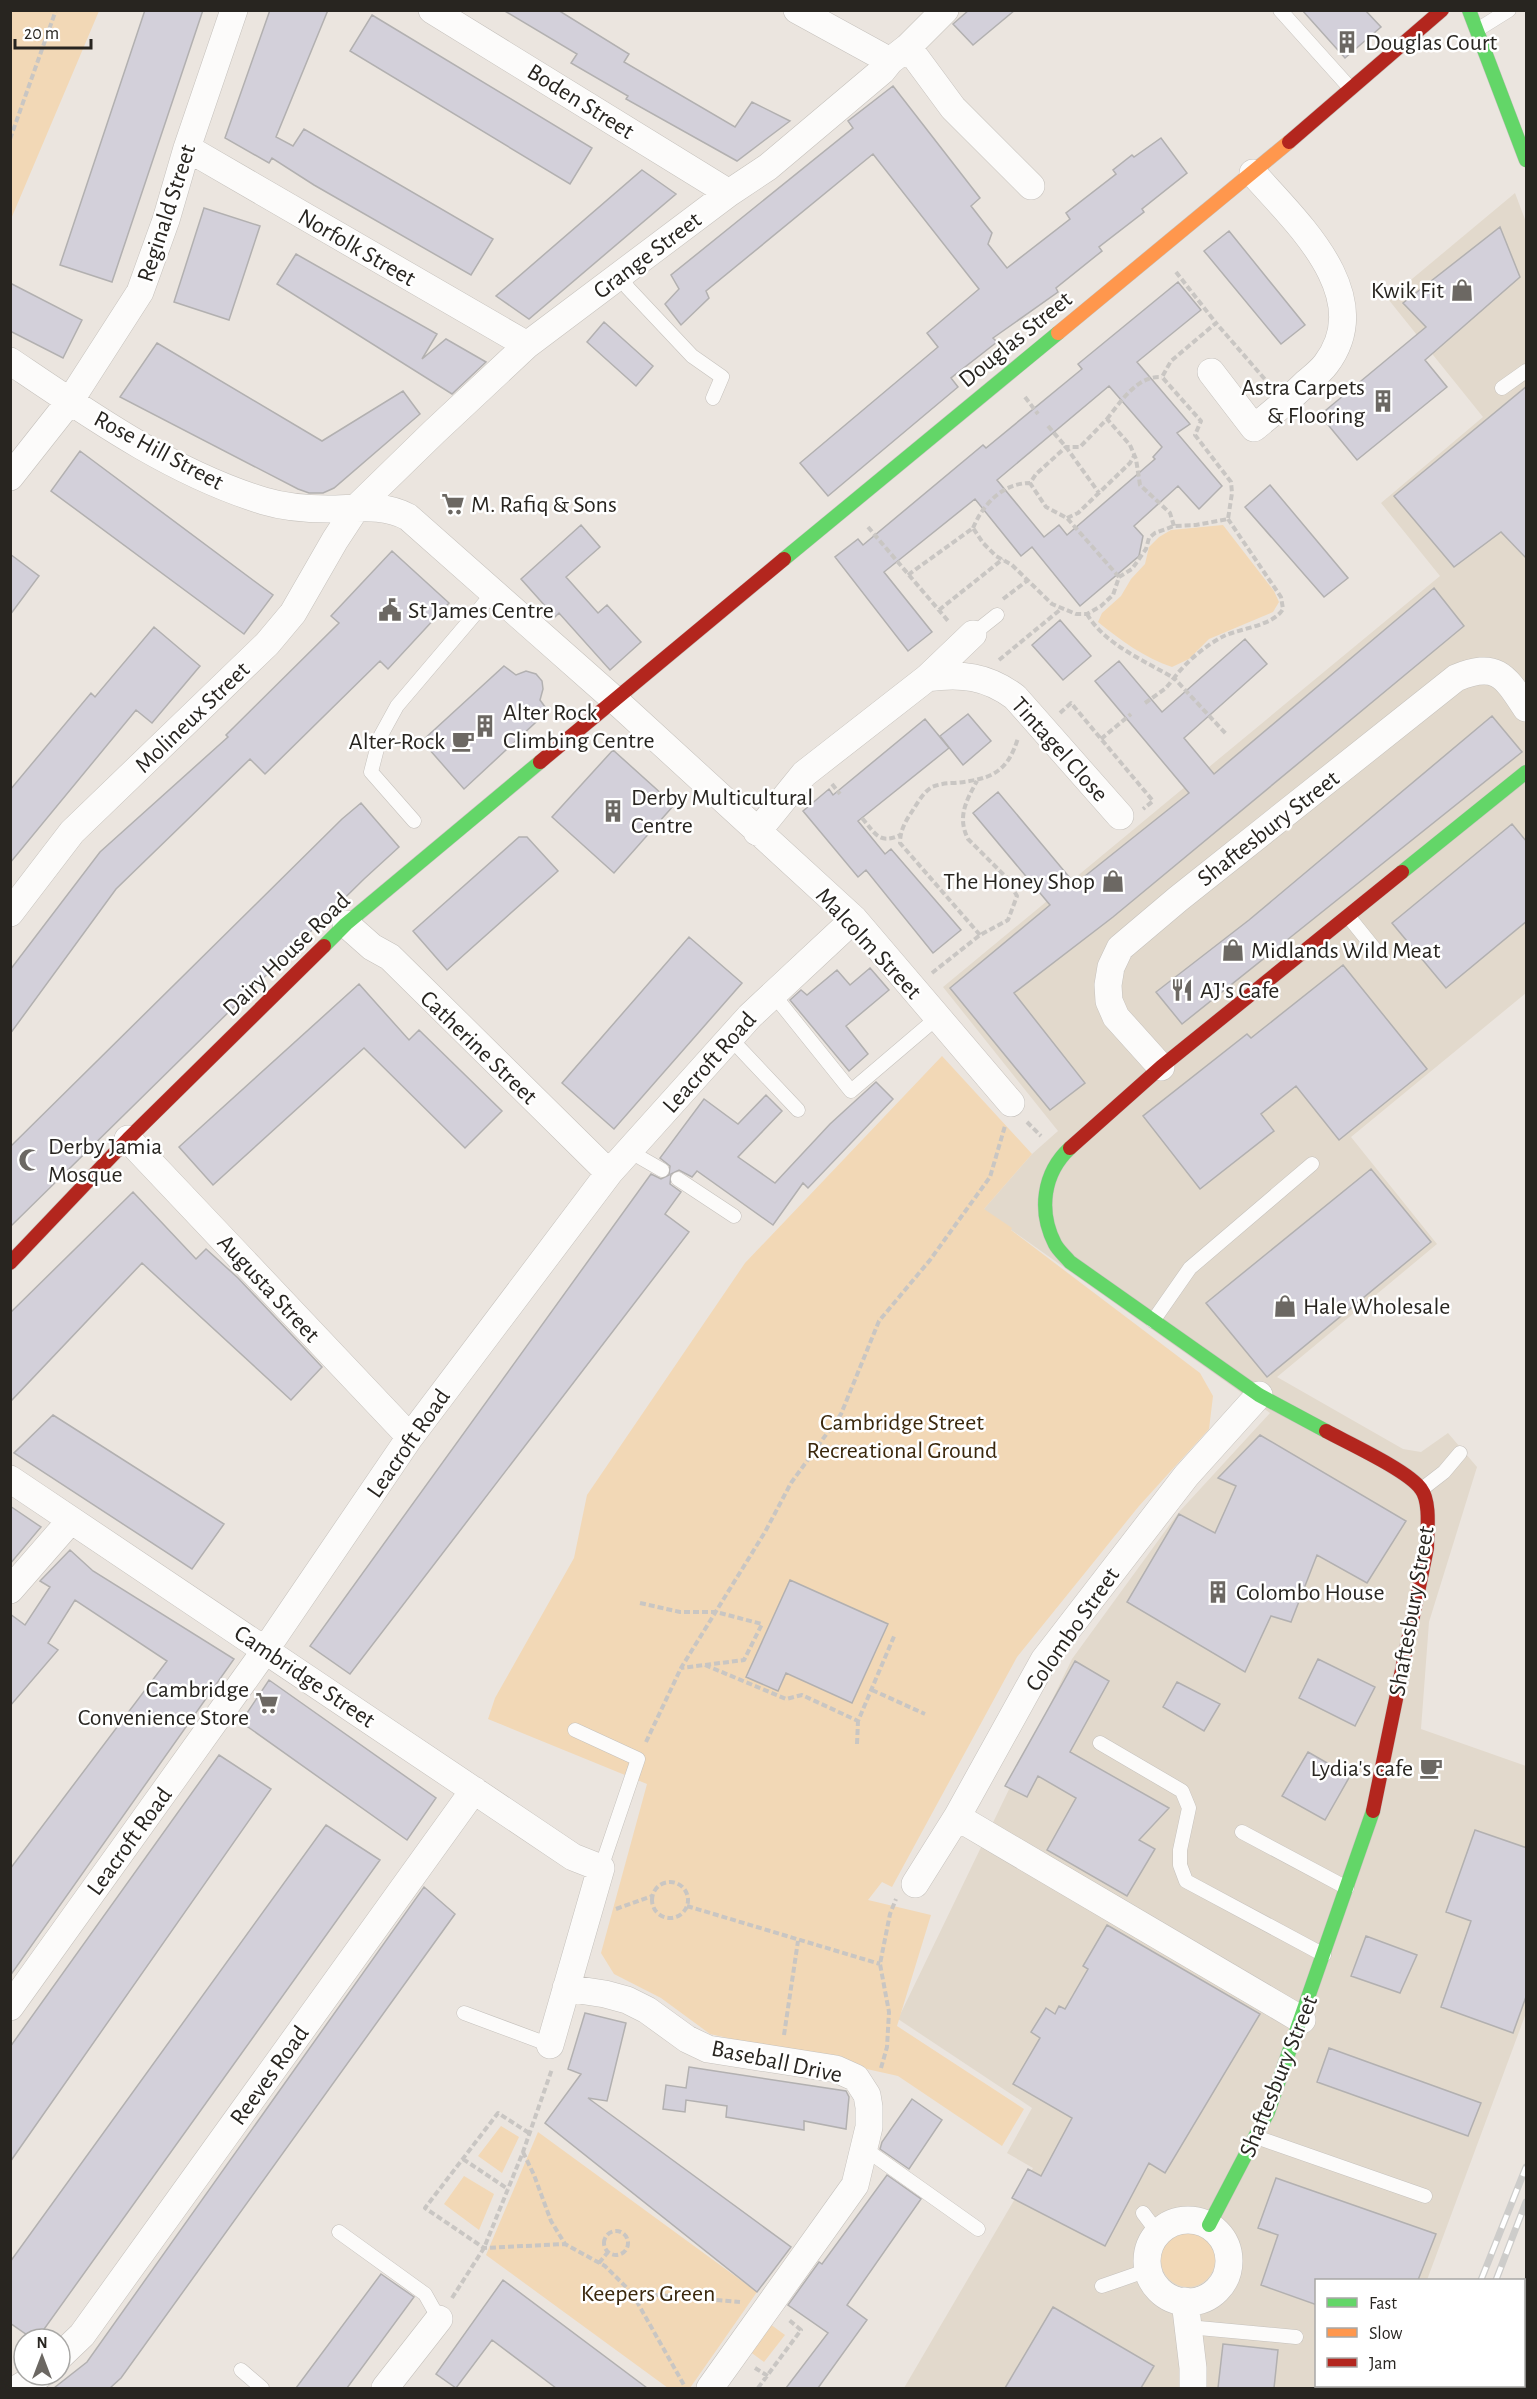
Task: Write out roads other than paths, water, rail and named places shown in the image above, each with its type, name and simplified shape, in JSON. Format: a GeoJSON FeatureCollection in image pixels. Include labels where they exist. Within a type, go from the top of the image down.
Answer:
{"type":"FeatureCollection","features":[{"type":"Feature","properties":{"kind":"street","name":"Reginald Street"},"geometry":{"type":"LineString","coordinates":[[10,477],[70,401],[140,292],[166,220],[234,10]]}},
{"type":"Feature","properties":{"kind":"street","name":"Boden Street"},"geometry":{"type":"LineString","coordinates":[[432,10],[729,193]]}},
{"type":"Feature","properties":{"kind":"street"},"geometry":{"type":"LineString","coordinates":[[797,10],[899,54],[1031,186]]}},
{"type":"Feature","properties":{"kind":"street","name":"Grange Street"},"geometry":{"type":"LineString","coordinates":[[356,508],[527,345],[729,193],[768,167],[882,71],[945,10]]}},
{"type":"Feature","properties":{"kind":"street","name":"Douglas Street"},"geometry":{"type":"LineString","coordinates":[[615,700],[1253,173],[1442,10]]}},
{"type":"Feature","properties":{"kind":"street"},"geometry":{"type":"LineString","coordinates":[[1469,10],[1524,145]]}},
{"type":"Feature","properties":{"kind":"street","name":"Norfolk Street"},"geometry":{"type":"LineString","coordinates":[[188,148],[527,345]]}},
{"type":"Feature","properties":{"kind":"street"},"geometry":{"type":"LineString","coordinates":[[1211,372],[1254,428],[1326,365],[1339,339],[1342,307],[1340,292],[1323,258],[1309,237],[1253,173]]}},
{"type":"Feature","properties":{"kind":"street","name":"Rose Hill Street"},"geometry":{"type":"LineString","coordinates":[[10,361],[150,450],[204,479],[266,502],[298,508],[379,507],[408,517],[421,529]]}},
{"type":"Feature","properties":{"kind":"street","name":"Molineux Street"},"geometry":{"type":"LineString","coordinates":[[10,913],[72,832],[267,644],[293,613],[356,508]]}},
{"type":"Feature","properties":{"kind":"street","name":"Malcolm Street"},"geometry":{"type":"LineString","coordinates":[[421,529],[615,700],[854,919],[1011,1103]]}},
{"type":"Feature","properties":{"kind":"street"},"geometry":{"type":"LineString","coordinates":[[757,832],[804,774],[927,678],[969,637]]}},
{"type":"Feature","properties":{"kind":"street","name":"Shaftesbury Street"},"geometry":{"type":"LineString","coordinates":[[1161,1067],[1116,1017],[1109,1001],[1108,985],[1111,967],[1120,948],[1178,899],[1456,678],[1470,672],[1489,670],[1508,679],[1527,708]]}},
{"type":"Feature","properties":{"kind":"street","name":"Tintagel Close"},"geometry":{"type":"LineString","coordinates":[[927,678],[951,674],[978,678],[1002,688],[1024,708],[1120,816]]}},
{"type":"Feature","properties":{"kind":"street","name":"Dairy House Road"},"geometry":{"type":"LineString","coordinates":[[10,1263],[128,1138],[346,924],[615,700]]}},
{"type":"Feature","properties":{"kind":"street"},"geometry":{"type":"LineString","coordinates":[[1422,1489],[1398,1470],[1259,1395],[1070,1262],[1055,1245],[1044,1211],[1045,1189],[1060,1157],[1161,1067],[1527,772]]}},
{"type":"Feature","properties":{"kind":"street","name":"Leacroft Road"},"geometry":{"type":"LineString","coordinates":[[10,2007],[266,1649],[410,1437],[609,1173],[730,1038],[773,994],[854,919]]}},
{"type":"Feature","properties":{"kind":"street","name":"Catherine Street"},"geometry":{"type":"LineString","coordinates":[[346,924],[372,947],[390,957],[609,1173]]}},
{"type":"Feature","properties":{"kind":"street","name":"Augusta Street"},"geometry":{"type":"LineString","coordinates":[[128,1138],[410,1437]]}},
{"type":"Feature","properties":{"kind":"street","name":"Colombo Street"},"geometry":{"type":"LineString","coordinates":[[915,1884],[957,1817],[1044,1660],[1186,1476],[1259,1395]]}},
{"type":"Feature","properties":{"kind":"street","name":"Cambridge Street"},"geometry":{"type":"LineString","coordinates":[[10,1479],[573,1857],[601,1868]]}},
{"type":"Feature","properties":{"kind":"street","name":"Shaftesbury Street"},"geometry":{"type":"LineString","coordinates":[[1209,2225],[1268,2112],[1372,1816],[1427,1548],[1428,1514],[1422,1489]]}},
{"type":"Feature","properties":{"kind":"street"},"geometry":{"type":"LineString","coordinates":[[10,1590],[71,1520]]}},
{"type":"Feature","properties":{"kind":"street","name":"Reeves Road"},"geometry":{"type":"LineString","coordinates":[[72,2343],[89,2325],[474,1790]]}},
{"type":"Feature","properties":{"kind":"street"},"geometry":{"type":"LineString","coordinates":[[957,1817],[1302,2020]]}},
{"type":"Feature","properties":{"kind":"street"},"geometry":{"type":"LineString","coordinates":[[550,2045],[601,1868]]}},
{"type":"Feature","properties":{"kind":"street","name":"Baseball Drive"},"geometry":{"type":"LineString","coordinates":[[566,1988],[627,2000],[647,2010],[687,2039],[708,2049],[836,2069],[856,2078],[867,2095],[869,2127],[855,2185],[710,2388]]}},
{"type":"Feature","properties":{"kind":"street"},"geometry":{"type":"LineString","coordinates":[[1187,2314],[1200,2300],[1213,2293],[1221,2285],[1228,2272],[1227,2247],[1220,2234],[1209,2225],[1188,2219],[1151,2223],[1150,2244],[1146,2258],[1148,2270],[1159,2291],[1187,2314],[1193,2388]]}},
{"type":"Feature","properties":{"kind":"street"},"geometry":{"type":"LineString","coordinates":[[397,2384],[439,2319]]}},
{"type":"Feature","properties":{"kind":"lane"},"geometry":{"type":"LineString","coordinates":[[1280,10],[1350,88]]}},
{"type":"Feature","properties":{"kind":"lane"},"geometry":{"type":"LineString","coordinates":[[1477,30],[1509,10]]}},
{"type":"Feature","properties":{"kind":"lane"},"geometry":{"type":"LineString","coordinates":[[620,275],[628,288],[692,356],[722,377],[712,398]]}},
{"type":"Feature","properties":{"kind":"lane"},"geometry":{"type":"LineString","coordinates":[[1502,388],[1527,371]]}},
{"type":"Feature","properties":{"kind":"lane"},"geometry":{"type":"LineString","coordinates":[[414,821],[371,772],[380,737],[397,705],[493,593]]}},
{"type":"Feature","properties":{"kind":"lane"},"geometry":{"type":"LineString","coordinates":[[969,637],[998,608]]}},
{"type":"Feature","properties":{"kind":"lane"},"geometry":{"type":"LineString","coordinates":[[1348,916],[1377,952]]}},
{"type":"Feature","properties":{"kind":"lane"},"geometry":{"type":"LineString","coordinates":[[773,994],[851,1091],[938,1017]]}},
{"type":"Feature","properties":{"kind":"lane"},"geometry":{"type":"LineString","coordinates":[[730,1038],[798,1110]]}},
{"type":"Feature","properties":{"kind":"lane"},"geometry":{"type":"LineString","coordinates":[[629,1151],[662,1170]]}},
{"type":"Feature","properties":{"kind":"lane"},"geometry":{"type":"LineString","coordinates":[[1154,1321],[1190,1268],[1312,1164]]}},
{"type":"Feature","properties":{"kind":"lane"},"geometry":{"type":"LineString","coordinates":[[678,1179],[734,1216]]}},
{"type":"Feature","properties":{"kind":"lane"},"geometry":{"type":"LineString","coordinates":[[1422,1489],[1444,1472],[1460,1453]]}},
{"type":"Feature","properties":{"kind":"lane"},"geometry":{"type":"LineString","coordinates":[[575,1730],[638,1759],[601,1868]]}},
{"type":"Feature","properties":{"kind":"lane"},"geometry":{"type":"LineString","coordinates":[[1100,1743],[1182,1791],[1189,1808],[1180,1850],[1180,1865],[1186,1881],[1324,1954]]}},
{"type":"Feature","properties":{"kind":"lane"},"geometry":{"type":"LineString","coordinates":[[1242,1832],[1347,1888]]}},
{"type":"Feature","properties":{"kind":"lane"},"geometry":{"type":"LineString","coordinates":[[464,2013],[550,2045]]}},
{"type":"Feature","properties":{"kind":"lane"},"geometry":{"type":"LineString","coordinates":[[1256,2137],[1425,2196]]}},
{"type":"Feature","properties":{"kind":"lane"},"geometry":{"type":"LineString","coordinates":[[865,2149],[978,2229]]}},
{"type":"Feature","properties":{"kind":"lane"},"geometry":{"type":"LineString","coordinates":[[339,2232],[425,2294],[439,2319]]}},
{"type":"Feature","properties":{"kind":"lane"},"geometry":{"type":"LineString","coordinates":[[1102,2286],[1148,2270]]}},
{"type":"Feature","properties":{"kind":"lane"},"geometry":{"type":"LineString","coordinates":[[1187,2314],[1296,2337]]}},
{"type":"Feature","properties":{"kind":"lane"},"geometry":{"type":"LineString","coordinates":[[242,2370],[262,2388]]}},
{"type":"Feature","properties":{"kind":"railway"},"geometry":{"type":"LineString","coordinates":[[1481,2279],[1526,2167]]}},
{"type":"Feature","properties":{"kind":"railway"},"geometry":{"type":"LineString","coordinates":[[1496,2279],[1526,2202]]}},
{"type":"Feature","properties":{"kind":"place","name":"Douglas Court"},"geometry":{"type":"Point","coordinates":[1347,42]}},
{"type":"Feature","properties":{"kind":"place","name":"Kwik Fit"},"geometry":{"type":"Point","coordinates":[1462,290]}},
{"type":"Feature","properties":{"kind":"place","name":"Astra Carpets & Flooring"},"geometry":{"type":"Point","coordinates":[1383,401]}},
{"type":"Feature","properties":{"kind":"place","name":"M. Rafiq & Sons"},"geometry":{"type":"Point","coordinates":[453,504]}},
{"type":"Feature","properties":{"kind":"place","name":"St James Centre"},"geometry":{"type":"Point","coordinates":[390,610]}},
{"type":"Feature","properties":{"kind":"place","name":"Alter Rock Climbing Centre"},"geometry":{"type":"Point","coordinates":[485,726]}},
{"type":"Feature","properties":{"kind":"place","name":"Alter-Rock"},"geometry":{"type":"Point","coordinates":[463,741]}},
{"type":"Feature","properties":{"kind":"place","name":"Derby Multicultural Centre"},"geometry":{"type":"Point","coordinates":[613,811]}},
{"type":"Feature","properties":{"kind":"place","name":"The Honey Shop"},"geometry":{"type":"Point","coordinates":[1113,881]}},
{"type":"Feature","properties":{"kind":"place","name":"Midlands Wild Meat"},"geometry":{"type":"Point","coordinates":[1233,950]}},
{"type":"Feature","properties":{"kind":"place","name":"AJ's Cafe"},"geometry":{"type":"Point","coordinates":[1182,990]}},
{"type":"Feature","properties":{"kind":"place","name":"Derby Jamia Mosque"},"geometry":{"type":"Point","coordinates":[30,1160]}},
{"type":"Feature","properties":{"kind":"place","name":"Hale Wholesale"},"geometry":{"type":"Point","coordinates":[1285,1306]}},
{"type":"Feature","properties":{"kind":"place","name":"Colombo House"},"geometry":{"type":"Point","coordinates":[1218,1592]}},
{"type":"Feature","properties":{"kind":"place","name":"Cambridge Convenience Store"},"geometry":{"type":"Point","coordinates":[267,1703]}},
{"type":"Feature","properties":{"kind":"place","name":"Lydia's cafe"},"geometry":{"type":"Point","coordinates":[1431,1768]}},
{"type":"Feature","properties":{"kind":"park label","name":"Cambridge Street Recreational Ground"},"geometry":{"type":"Point","coordinates":[902,1436]}},
{"type":"Feature","properties":{"kind":"park label","name":"Keepers Green"},"geometry":{"type":"Point","coordinates":[648,2293]}}]}
